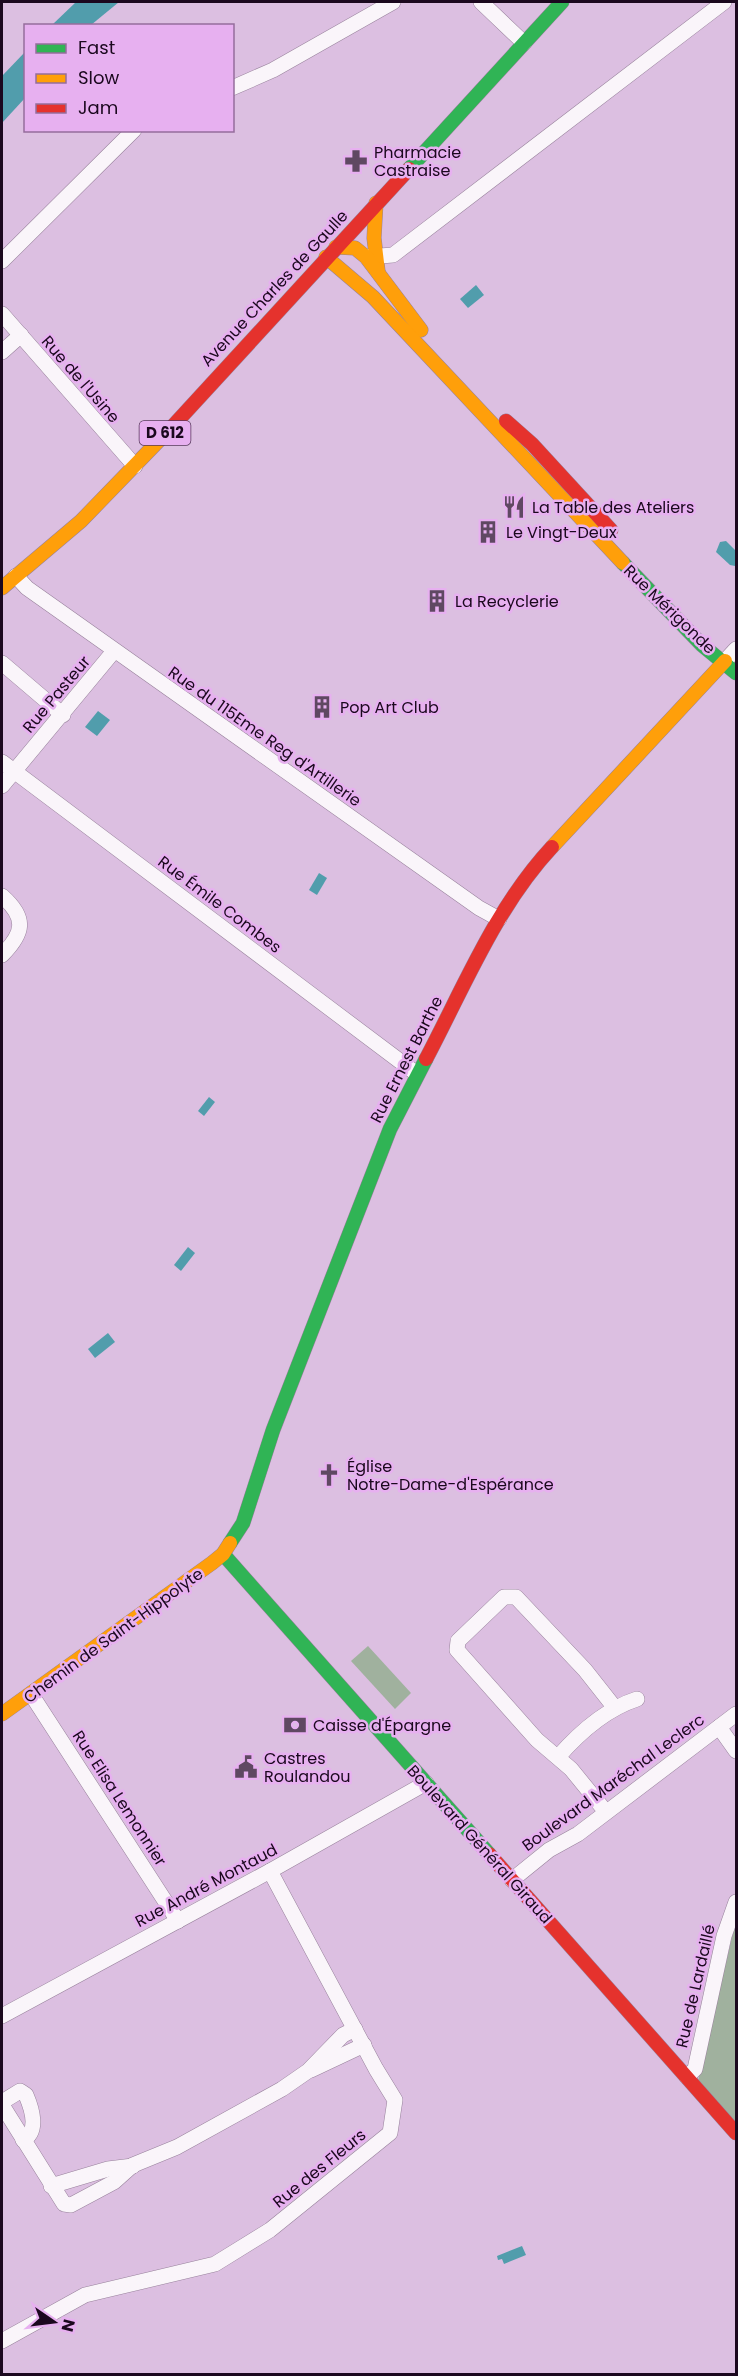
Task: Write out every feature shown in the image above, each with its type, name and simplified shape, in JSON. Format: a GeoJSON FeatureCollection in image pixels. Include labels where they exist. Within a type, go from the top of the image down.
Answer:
{"type":"FeatureCollection","features":[{"type":"Feature","properties":{"kind":"street"},"geometry":{"type":"LineString","coordinates":[[234,87],[273,70],[393,2]]}},
{"type":"Feature","properties":{"kind":"street"},"geometry":{"type":"LineString","coordinates":[[481,2],[524,43]]}},
{"type":"Feature","properties":{"kind":"street","name":"Avenue Charles de Gaulle"},"geometry":{"type":"LineString","coordinates":[[2,588],[81,521],[135,466],[562,2]]}},
{"type":"Feature","properties":{"kind":"street"},"geometry":{"type":"LineString","coordinates":[[373,262],[393,255],[724,2]]}},
{"type":"Feature","properties":{"kind":"street"},"geometry":{"type":"LineString","coordinates":[[2,261],[132,132]]}},
{"type":"Feature","properties":{"kind":"street"},"geometry":{"type":"LineString","coordinates":[[373,262],[376,203]]}},
{"type":"Feature","properties":{"kind":"street"},"geometry":{"type":"LineString","coordinates":[[331,252],[355,248],[373,262]]}},
{"type":"Feature","properties":{"kind":"street","name":"Rue Mérigonde"},"geometry":{"type":"LineString","coordinates":[[331,252],[661,603],[702,645],[731,667]]}},
{"type":"Feature","properties":{"kind":"street","name":"Rue Mérigonde"},"geometry":{"type":"LineString","coordinates":[[373,262],[386,286],[423,332],[507,423],[532,444],[710,636],[731,667]]}},
{"type":"Feature","properties":{"kind":"street","name":"Rue de l'Usine"},"geometry":{"type":"LineString","coordinates":[[2,314],[135,466]]}},
{"type":"Feature","properties":{"kind":"street"},"geometry":{"type":"LineString","coordinates":[[2,352],[21,335]]}},
{"type":"Feature","properties":{"kind":"street","name":"Rue du 115Eme Reg d'Artillerie"},"geometry":{"type":"LineString","coordinates":[[16,576],[27,588],[114,651],[479,909],[499,919]]}},
{"type":"Feature","properties":{"kind":"street","name":"Rue Ernest Barthe"},"geometry":{"type":"LineString","coordinates":[[223,1554],[243,1523],[273,1430],[331,1286],[386,1138],[499,919],[531,869],[731,667],[736,649]]}},
{"type":"Feature","properties":{"kind":"street","name":"Rue Pasteur"},"geometry":{"type":"LineString","coordinates":[[2,786],[114,651]]}},
{"type":"Feature","properties":{"kind":"street"},"geometry":{"type":"LineString","coordinates":[[2,663],[63,715]]}},
{"type":"Feature","properties":{"kind":"street","name":"Rue Émile Combes"},"geometry":{"type":"LineString","coordinates":[[2,762],[417,1074]]}},
{"type":"Feature","properties":{"kind":"street"},"geometry":{"type":"LineString","coordinates":[[2,896],[17,914],[20,928],[15,942],[2,955]]}},
{"type":"Feature","properties":{"kind":"street","name":"Chemin de Saint-Hippolyte"},"geometry":{"type":"LineString","coordinates":[[2,1714],[223,1554]]}},
{"type":"Feature","properties":{"kind":"street","name":"Boulevard Général Giraud"},"geometry":{"type":"LineString","coordinates":[[223,1554],[736,2133]]}},
{"type":"Feature","properties":{"kind":"street"},"geometry":{"type":"LineString","coordinates":[[606,1812],[571,1769],[537,1740],[457,1650],[461,1637],[504,1598],[516,1597],[615,1708]]}},
{"type":"Feature","properties":{"kind":"street","name":"Rue Elisa Lemonnier"},"geometry":{"type":"LineString","coordinates":[[31,1694],[178,1921]]}},
{"type":"Feature","properties":{"kind":"street"},"geometry":{"type":"LineString","coordinates":[[558,1757],[572,1741],[615,1708],[637,1699]]}},
{"type":"Feature","properties":{"kind":"street","name":"Boulevard Maréchal Leclerc"},"geometry":{"type":"LineString","coordinates":[[512,1880],[549,1850],[578,1834],[736,1714]]}},
{"type":"Feature","properties":{"kind":"street"},"geometry":{"type":"LineString","coordinates":[[719,1727],[736,1751]]}},
{"type":"Feature","properties":{"kind":"street","name":"Rue André Montaud"},"geometry":{"type":"LineString","coordinates":[[2,2016],[416,1791],[426,1783]]}},
{"type":"Feature","properties":{"kind":"street","name":"Rue des Fleurs"},"geometry":{"type":"LineString","coordinates":[[2,2341],[94,2292],[222,2261],[270,2230],[382,2140],[391,2130],[395,2100],[270,1871]]}},
{"type":"Feature","properties":{"kind":"street","name":"Rue de Lardaillé"},"geometry":{"type":"LineString","coordinates":[[687,2077],[695,2069],[724,1936],[736,1902]]}},
{"type":"Feature","properties":{"kind":"street"},"geometry":{"type":"LineString","coordinates":[[308,2071],[343,2036],[355,2029]]}},
{"type":"Feature","properties":{"kind":"street"},"geometry":{"type":"LineString","coordinates":[[51,2186],[108,2169],[133,2166],[177,2147],[282,2089],[308,2071],[363,2045]]}},
{"type":"Feature","properties":{"kind":"street"},"geometry":{"type":"LineString","coordinates":[[23,2140],[31,2134],[33,2122],[26,2095],[20,2091],[2,2103],[23,2140],[51,2186],[64,2204],[71,2205],[114,2182],[133,2166]]}},
{"type":"Feature","properties":{"kind":"shaded area"},"geometry":{"type":"Polygon","coordinates":[[[76,2],[119,2],[92,24],[53,24],[76,2]]]}},
{"type":"Feature","properties":{"kind":"shaded area"},"geometry":{"type":"Polygon","coordinates":[[[24,53],[24,99],[2,123],[2,76],[24,53]]]}},
{"type":"Feature","properties":{"kind":"shaded area"},"geometry":{"type":"Polygon","coordinates":[[[476,285],[484,295],[468,308],[460,299],[476,285]]]}},
{"type":"Feature","properties":{"kind":"shaded area"},"geometry":{"type":"Polygon","coordinates":[[[726,541],[736,551],[735,566],[730,565],[716,552],[720,542],[726,541]]]}},
{"type":"Feature","properties":{"kind":"shaded area"},"geometry":{"type":"Polygon","coordinates":[[[98,711],[110,720],[97,736],[85,727],[98,711]]]}},
{"type":"Feature","properties":{"kind":"shaded area"},"geometry":{"type":"Polygon","coordinates":[[[319,873],[327,878],[317,895],[309,890],[319,873]]]}},
{"type":"Feature","properties":{"kind":"shaded area"},"geometry":{"type":"Polygon","coordinates":[[[209,1097],[215,1102],[204,1116],[198,1111],[209,1097]]]}},
{"type":"Feature","properties":{"kind":"shaded area"},"geometry":{"type":"Polygon","coordinates":[[[188,1247],[195,1253],[181,1271],[174,1265],[188,1247]]]}},
{"type":"Feature","properties":{"kind":"shaded area"},"geometry":{"type":"Polygon","coordinates":[[[108,1333],[115,1342],[95,1358],[88,1349],[108,1333]]]}},
{"type":"Feature","properties":{"kind":"shaded area"},"geometry":{"type":"Polygon","coordinates":[[[368,1646],[411,1693],[395,1709],[351,1661],[368,1646]]]}},
{"type":"Feature","properties":{"kind":"shaded area"},"geometry":{"type":"Polygon","coordinates":[[[736,1920],[736,2124],[698,2081],[736,1920]]]}},
{"type":"Feature","properties":{"kind":"shaded area"},"geometry":{"type":"Polygon","coordinates":[[[522,2246],[526,2255],[504,2264],[502,2259],[498,2260],[497,2256],[522,2246]]]}},
{"type":"Feature","properties":{"kind":"traffic: fast"},"geometry":{"type":"LineString","coordinates":[[409,169],[562,2]]}},
{"type":"Feature","properties":{"kind":"traffic: fast"},"geometry":{"type":"LineString","coordinates":[[623,563],[702,645],[736,673]]}},
{"type":"Feature","properties":{"kind":"traffic: fast"},"geometry":{"type":"LineString","coordinates":[[230,1543],[243,1523],[273,1430],[390,1129],[426,1059]]}},
{"type":"Feature","properties":{"kind":"traffic: fast"},"geometry":{"type":"LineString","coordinates":[[223,1554],[489,1854]]}},
{"type":"Feature","properties":{"kind":"traffic: slow"},"geometry":{"type":"LineString","coordinates":[[376,203],[374,238],[378,271]]}},
{"type":"Feature","properties":{"kind":"traffic: slow"},"geometry":{"type":"LineString","coordinates":[[336,247],[355,248],[366,257],[421,330]]}},
{"type":"Feature","properties":{"kind":"traffic: slow"},"geometry":{"type":"LineString","coordinates":[[326,257],[373,297],[623,563]]}},
{"type":"Feature","properties":{"kind":"traffic: slow"},"geometry":{"type":"LineString","coordinates":[[2,588],[81,521],[172,427]]}},
{"type":"Feature","properties":{"kind":"traffic: slow"},"geometry":{"type":"LineString","coordinates":[[552,847],[725,661]]}},
{"type":"Feature","properties":{"kind":"traffic: slow"},"geometry":{"type":"LineString","coordinates":[[2,1714],[212,1563],[223,1554],[230,1543]]}},
{"type":"Feature","properties":{"kind":"traffic: jam"},"geometry":{"type":"LineString","coordinates":[[172,427],[409,169]]}},
{"type":"Feature","properties":{"kind":"traffic: jam"},"geometry":{"type":"LineString","coordinates":[[506,421],[532,444],[611,530]]}},
{"type":"Feature","properties":{"kind":"traffic: jam"},"geometry":{"type":"LineString","coordinates":[[426,1059],[498,921],[532,870],[552,847]]}},
{"type":"Feature","properties":{"kind":"traffic: jam"},"geometry":{"type":"LineString","coordinates":[[489,1854],[736,2133]]}},
{"type":"Feature","properties":{"kind":"place","name":"Pharmacie Castraise"},"geometry":{"type":"Point","coordinates":[356,161]}},
{"type":"Feature","properties":{"kind":"place","name":"La Table des Ateliers"},"geometry":{"type":"Point","coordinates":[514,507]}},
{"type":"Feature","properties":{"kind":"place","name":"Le Vingt-Deux"},"geometry":{"type":"Point","coordinates":[488,532]}},
{"type":"Feature","properties":{"kind":"place","name":"La Recyclerie"},"geometry":{"type":"Point","coordinates":[437,601]}},
{"type":"Feature","properties":{"kind":"place","name":"Pop Art Club"},"geometry":{"type":"Point","coordinates":[322,707]}},
{"type":"Feature","properties":{"kind":"place","name":"Église Notre-Dame-d'Espérance"},"geometry":{"type":"Point","coordinates":[329,1475]}},
{"type":"Feature","properties":{"kind":"place","name":"Caisse d'Épargne"},"geometry":{"type":"Point","coordinates":[295,1725]}},
{"type":"Feature","properties":{"kind":"place","name":"Castres Roulandou"},"geometry":{"type":"Point","coordinates":[246,1767]}}]}
